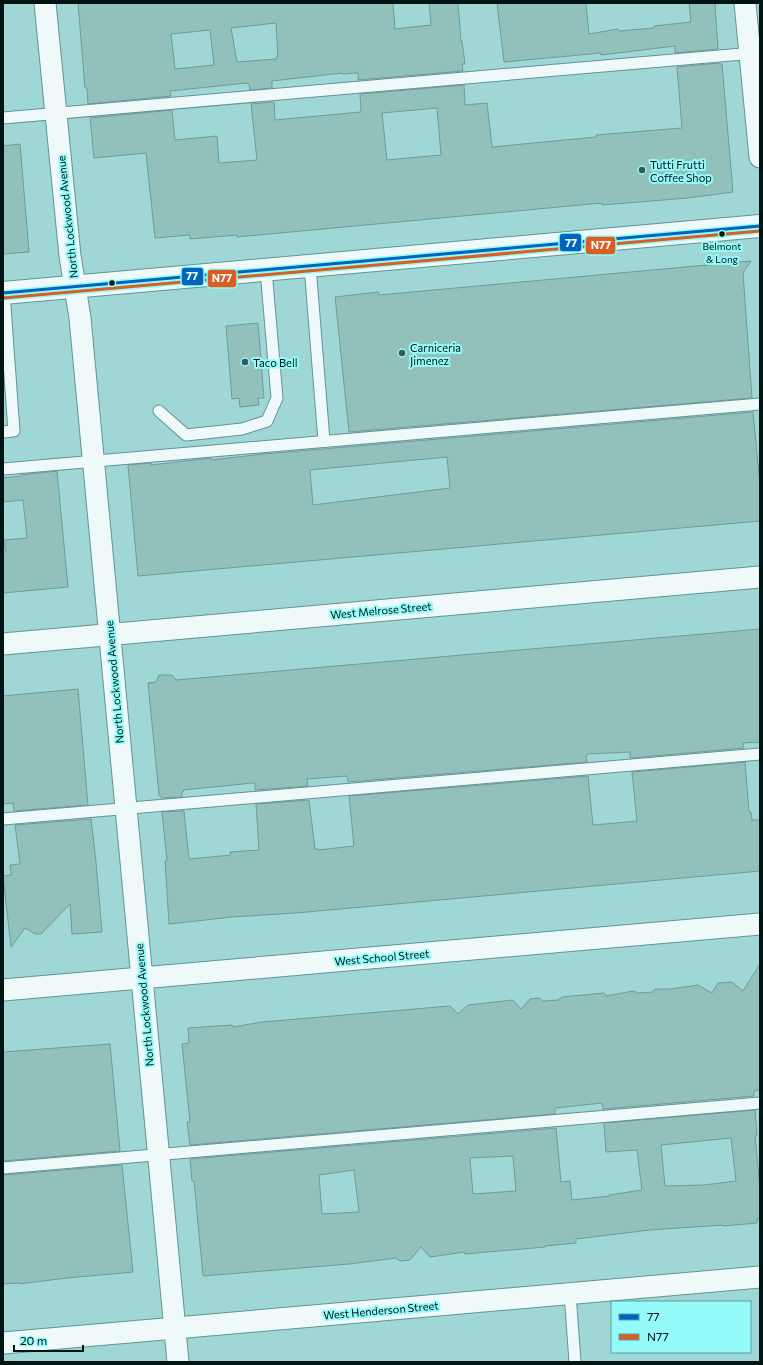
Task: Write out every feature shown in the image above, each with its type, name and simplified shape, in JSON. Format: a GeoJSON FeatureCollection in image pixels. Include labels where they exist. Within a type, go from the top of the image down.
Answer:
{"type":"FeatureCollection","features":[{"type":"Feature","properties":{"kind":"main road"},"geometry":{"type":"LineString","coordinates":[[3,293],[760,226]]}},
{"type":"Feature","properties":{"kind":"street","name":"North Lockwood Avenue"},"geometry":{"type":"LineString","coordinates":[[45,3],[74,287],[80,318],[178,1362]]}},
{"type":"Feature","properties":{"kind":"street"},"geometry":{"type":"LineString","coordinates":[[745,3],[755,53],[760,157]]}},
{"type":"Feature","properties":{"kind":"street","name":"West Melrose Street"},"geometry":{"type":"LineString","coordinates":[[3,644],[760,577]]}},
{"type":"Feature","properties":{"kind":"street","name":"West School Street"},"geometry":{"type":"LineString","coordinates":[[3,990],[760,924]]}},
{"type":"Feature","properties":{"kind":"street","name":"West Henderson Street"},"geometry":{"type":"LineString","coordinates":[[3,1343],[760,1277]]}},
{"type":"Feature","properties":{"kind":"lane"},"geometry":{"type":"LineString","coordinates":[[3,118],[755,53]]}},
{"type":"Feature","properties":{"kind":"lane"},"geometry":{"type":"LineString","coordinates":[[310,266],[324,441]]}},
{"type":"Feature","properties":{"kind":"lane"},"geometry":{"type":"LineString","coordinates":[[159,411],[186,435],[242,429],[267,421],[277,398],[266,270]]}},
{"type":"Feature","properties":{"kind":"lane"},"geometry":{"type":"LineString","coordinates":[[3,293],[8,431]]}},
{"type":"Feature","properties":{"kind":"lane"},"geometry":{"type":"LineString","coordinates":[[3,469],[760,404]]}},
{"type":"Feature","properties":{"kind":"lane"},"geometry":{"type":"LineString","coordinates":[[3,819],[760,754]]}},
{"type":"Feature","properties":{"kind":"lane"},"geometry":{"type":"LineString","coordinates":[[3,1168],[760,1103]]}},
{"type":"Feature","properties":{"kind":"lane"},"geometry":{"type":"LineString","coordinates":[[570,1293],[575,1362]]}},
{"type":"Feature","properties":{"kind":"building"},"geometry":{"type":"Polygon","coordinates":[[[78,3],[393,3],[395,29],[431,25],[429,3],[458,3],[461,41],[465,64],[462,64],[463,71],[358,80],[358,73],[342,73],[272,81],[272,88],[250,90],[249,84],[247,83],[170,91],[171,96],[88,104],[87,88],[85,88],[78,3]],[[276,23],[231,28],[237,62],[276,59],[276,57],[278,57],[276,23]],[[210,30],[171,34],[175,69],[214,65],[210,30]]]}},
{"type":"Feature","properties":{"kind":"building"},"geometry":{"type":"Polygon","coordinates":[[[497,3],[586,3],[589,34],[618,29],[618,31],[654,28],[654,26],[691,22],[689,3],[715,3],[718,49],[675,53],[675,46],[601,55],[601,53],[504,62],[497,3]]]}},
{"type":"Feature","properties":{"kind":"building"},"geometry":{"type":"Polygon","coordinates":[[[722,64],[733,192],[688,198],[602,205],[602,203],[237,237],[237,235],[190,239],[190,235],[155,238],[146,153],[94,158],[90,118],[172,110],[175,140],[217,136],[219,163],[257,160],[251,104],[274,102],[275,120],[361,112],[360,94],[464,85],[465,105],[487,103],[492,147],[596,137],[596,135],[682,128],[677,67],[722,64]],[[437,108],[382,113],[387,160],[441,155],[437,108]]]}},
{"type":"Feature","properties":{"kind":"building"},"geometry":{"type":"Polygon","coordinates":[[[20,144],[29,252],[3,254],[3,146],[20,144]]]}},
{"type":"Feature","properties":{"kind":"building"},"geometry":{"type":"Polygon","coordinates":[[[751,261],[743,273],[752,398],[349,432],[335,297],[378,292],[379,295],[751,261]]]}},
{"type":"Feature","properties":{"kind":"building","name":"Taco Bell"},"geometry":{"type":"Polygon","coordinates":[[[258,323],[264,398],[258,398],[259,405],[240,407],[239,398],[232,399],[226,326],[258,323]]]}},
{"type":"Feature","properties":{"kind":"building"},"geometry":{"type":"Polygon","coordinates":[[[753,412],[760,485],[760,521],[138,576],[128,465],[151,463],[151,465],[753,412]],[[447,457],[310,470],[313,505],[450,488],[447,457]]]}},
{"type":"Feature","properties":{"kind":"building"},"geometry":{"type":"Polygon","coordinates":[[[57,471],[68,587],[3,593],[3,552],[6,552],[4,540],[27,538],[23,500],[3,502],[3,478],[57,471]]]}},
{"type":"Feature","properties":{"kind":"building"},"geometry":{"type":"Polygon","coordinates":[[[760,629],[760,742],[743,743],[744,748],[630,758],[630,752],[588,754],[586,756],[587,762],[348,782],[347,776],[307,779],[308,786],[255,790],[255,783],[253,783],[183,790],[182,797],[161,798],[159,794],[148,683],[156,682],[159,675],[172,675],[176,680],[760,629]]]}},
{"type":"Feature","properties":{"kind":"building"},"geometry":{"type":"Polygon","coordinates":[[[78,689],[88,805],[14,811],[13,803],[3,804],[3,696],[78,689]]]}},
{"type":"Feature","properties":{"kind":"building"},"geometry":{"type":"Polygon","coordinates":[[[745,762],[749,812],[751,812],[752,820],[760,820],[760,871],[296,913],[232,917],[169,924],[165,861],[167,861],[162,812],[184,811],[189,859],[231,855],[230,852],[259,850],[256,804],[309,800],[315,849],[318,850],[354,846],[349,796],[588,776],[593,825],[617,823],[637,821],[632,772],[745,762]]]}},
{"type":"Feature","properties":{"kind":"building"},"geometry":{"type":"Polygon","coordinates":[[[91,819],[102,932],[72,934],[70,904],[41,934],[35,934],[25,928],[11,947],[3,876],[11,875],[10,865],[20,864],[15,825],[91,819]]]}},
{"type":"Feature","properties":{"kind":"building"},"geometry":{"type":"Polygon","coordinates":[[[760,964],[760,1090],[754,1091],[754,1096],[603,1109],[602,1103],[555,1108],[555,1114],[190,1145],[187,1122],[190,1122],[182,1044],[189,1043],[188,1028],[232,1025],[233,1027],[262,1022],[450,1006],[458,1014],[468,1005],[513,1000],[521,1009],[530,999],[539,998],[543,1001],[558,1000],[562,997],[604,993],[606,996],[633,991],[638,993],[653,992],[655,989],[671,989],[698,985],[712,993],[718,983],[732,982],[743,991],[760,964]]]}},
{"type":"Feature","properties":{"kind":"building"},"geometry":{"type":"Polygon","coordinates":[[[110,1044],[120,1151],[3,1161],[3,1052],[110,1044]]]}},
{"type":"Feature","properties":{"kind":"building"},"geometry":{"type":"Polygon","coordinates":[[[755,1110],[757,1136],[755,1136],[760,1188],[760,1219],[757,1219],[757,1223],[650,1230],[576,1239],[576,1243],[545,1247],[465,1254],[465,1252],[430,1257],[421,1247],[410,1260],[400,1261],[396,1258],[349,1264],[203,1276],[194,1181],[192,1181],[190,1159],[556,1128],[561,1182],[570,1181],[572,1200],[610,1196],[609,1195],[642,1190],[637,1150],[606,1152],[604,1123],[755,1110]],[[731,1138],[661,1145],[665,1186],[704,1185],[736,1181],[731,1138]],[[513,1156],[470,1158],[473,1194],[516,1191],[513,1156]],[[354,1170],[319,1175],[322,1214],[359,1212],[354,1170]]]}},
{"type":"Feature","properties":{"kind":"building"},"geometry":{"type":"Polygon","coordinates":[[[122,1165],[133,1272],[19,1284],[3,1284],[3,1175],[122,1165]]]}},
{"type":"Feature","properties":{"kind":"transit line","name":"77"},"geometry":{"type":"LineString","coordinates":[[3,293],[760,226]]}},
{"type":"Feature","properties":{"kind":"transit line","name":"N77"},"geometry":{"type":"LineString","coordinates":[[3,298],[760,231]]}},
{"type":"Feature","properties":{"kind":"place","name":"Tutti Frutti Coffee Shop"},"geometry":{"type":"Point","coordinates":[642,170]}},
{"type":"Feature","properties":{"kind":"place","name":"Belmont & Long"},"geometry":{"type":"Point","coordinates":[722,234]}},
{"type":"Feature","properties":{"kind":"place","name":"Carniceria Jimenez"},"geometry":{"type":"Point","coordinates":[402,353]}},
{"type":"Feature","properties":{"kind":"place","name":"Taco Bell"},"geometry":{"type":"Point","coordinates":[245,362]}}]}
